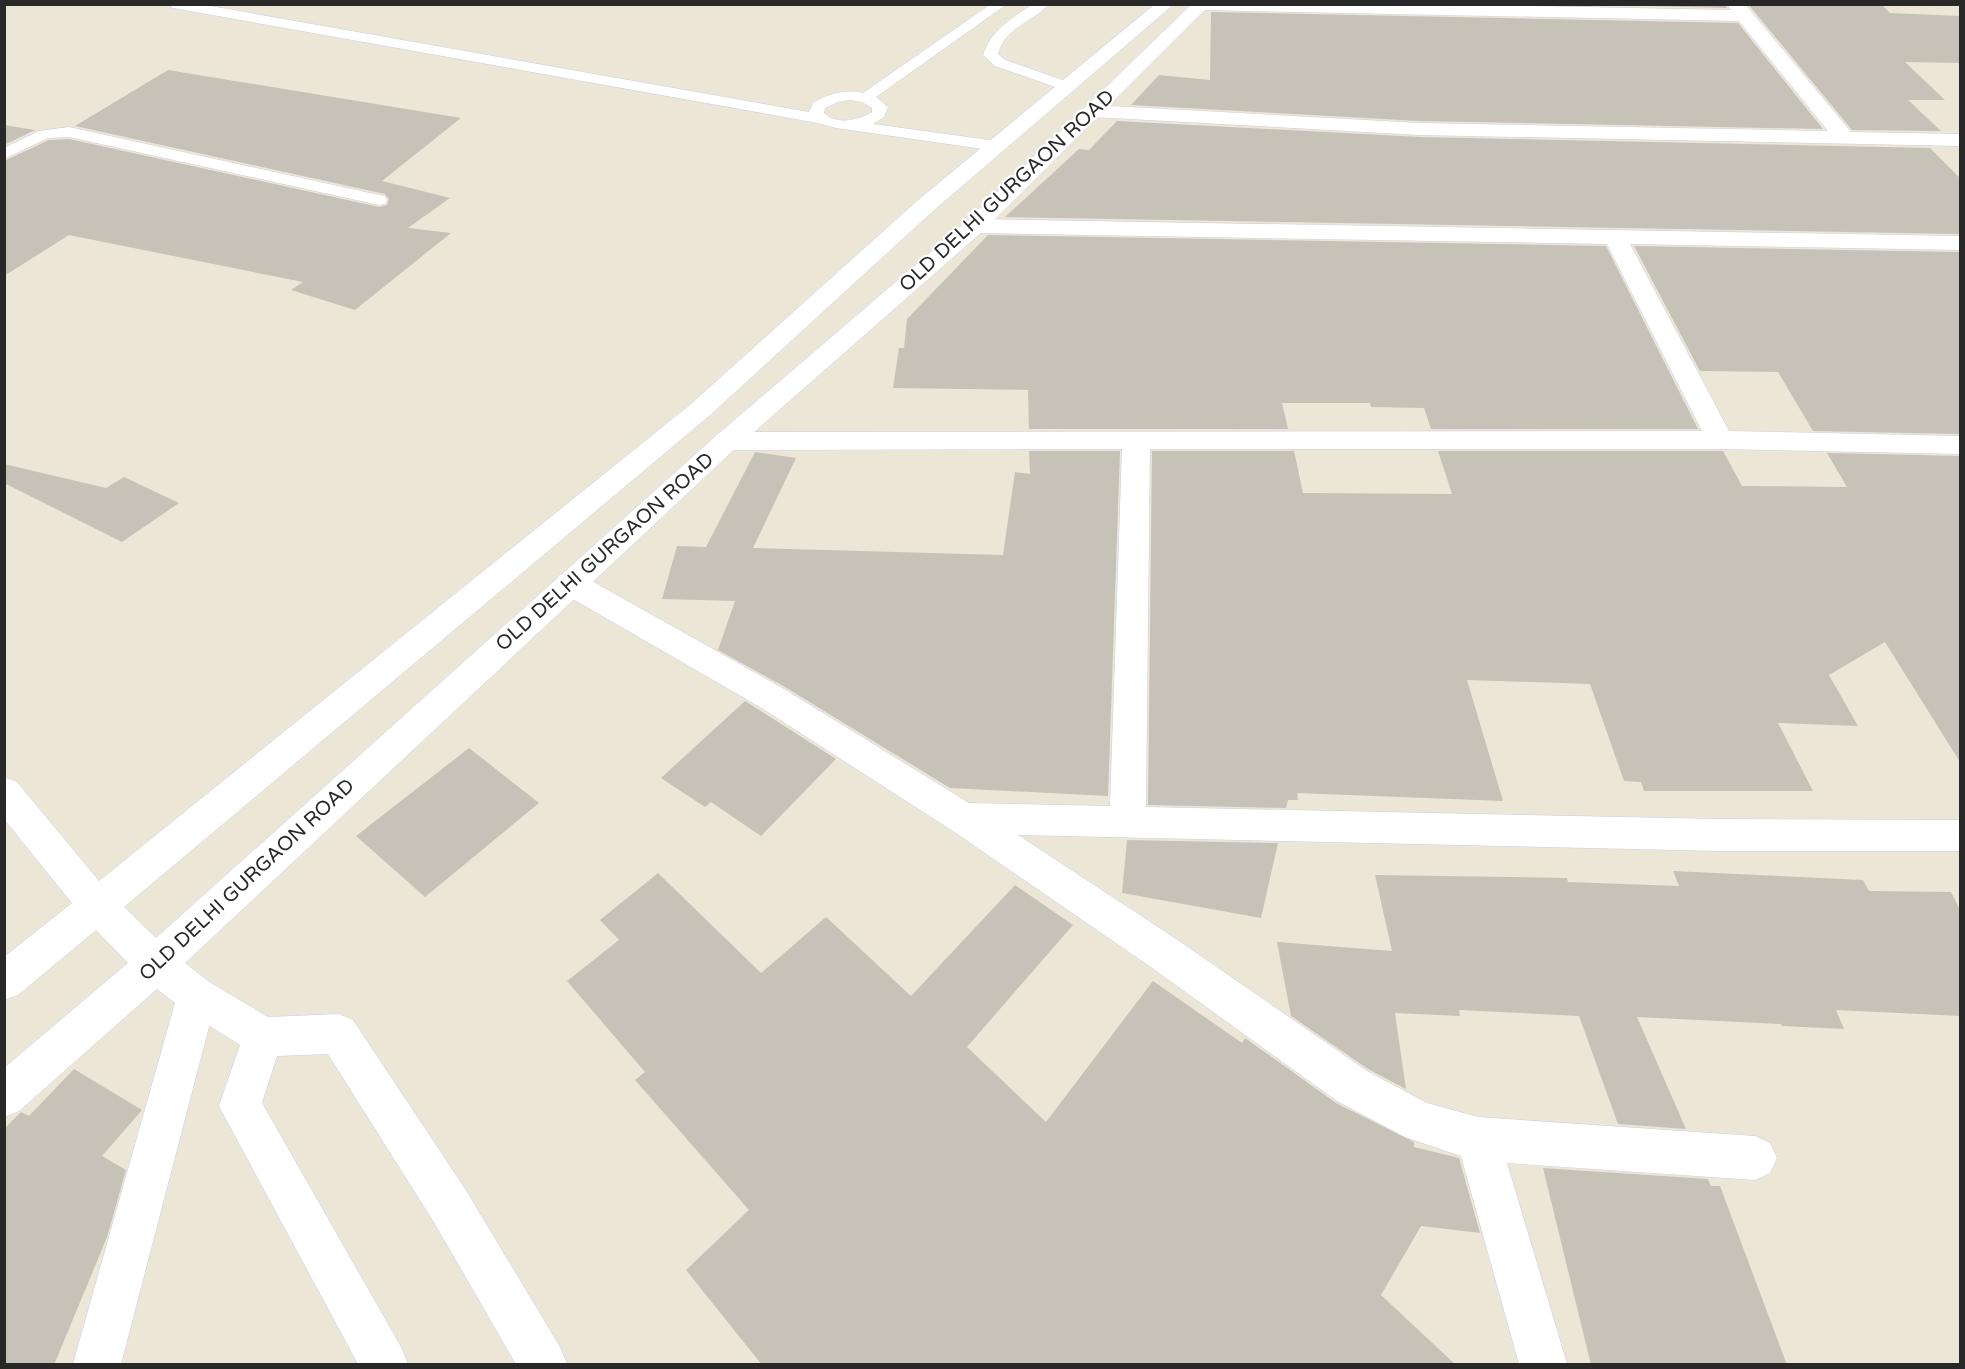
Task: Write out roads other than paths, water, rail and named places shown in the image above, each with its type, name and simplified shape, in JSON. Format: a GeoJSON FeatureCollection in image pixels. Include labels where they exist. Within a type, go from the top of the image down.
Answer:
{"type":"FeatureCollection","features":[{"type":"Feature","properties":{"kind":"street","name":"OLD DELHI GURGAON ROAD"},"geometry":{"type":"LineString","coordinates":[[4,982],[700,410],[925,206],[1166,4]]}},
{"type":"Feature","properties":{"kind":"street","name":"OLD DELHI GURGAON ROAD"},"geometry":{"type":"LineString","coordinates":[[4,1096],[156,964],[570,582],[727,441],[975,226],[1202,5]]}},
{"type":"Feature","properties":{"kind":"street"},"geometry":{"type":"LineString","coordinates":[[1202,5],[1740,10],[1846,139]]}},
{"type":"Feature","properties":{"kind":"street"},"geometry":{"type":"LineString","coordinates":[[1093,111],[1420,129],[1960,140]]}},
{"type":"Feature","properties":{"kind":"street"},"geometry":{"type":"LineString","coordinates":[[975,226],[1960,243]]}},
{"type":"Feature","properties":{"kind":"street"},"geometry":{"type":"LineString","coordinates":[[1614,236],[1720,440]]}},
{"type":"Feature","properties":{"kind":"street"},"geometry":{"type":"LineString","coordinates":[[727,441],[1720,440],[1960,444]]}},
{"type":"Feature","properties":{"kind":"street"},"geometry":{"type":"LineString","coordinates":[[1128,820],[1136,441]]}},
{"type":"Feature","properties":{"kind":"street"},"geometry":{"type":"LineString","coordinates":[[570,582],[667,635],[964,818],[1352,1086],[1420,1122],[1478,1139],[1755,1158]]}},
{"type":"Feature","properties":{"kind":"street"},"geometry":{"type":"LineString","coordinates":[[4,792],[97,906],[156,964],[197,996],[262,1037],[339,1034],[452,1208],[543,1365]]}},
{"type":"Feature","properties":{"kind":"street"},"geometry":{"type":"LineString","coordinates":[[964,818],[1719,835],[1960,835]]}},
{"type":"Feature","properties":{"kind":"street"},"geometry":{"type":"LineString","coordinates":[[97,1365],[197,996]]}},
{"type":"Feature","properties":{"kind":"street"},"geometry":{"type":"LineString","coordinates":[[262,1037],[240,1106],[384,1365]]}},
{"type":"Feature","properties":{"kind":"street"},"geometry":{"type":"LineString","coordinates":[[1478,1139],[1544,1365]]}},
{"type":"Feature","properties":{"kind":"lane"},"geometry":{"type":"LineString","coordinates":[[173,4],[821,119],[833,124],[997,146]]}},
{"type":"Feature","properties":{"kind":"lane"},"geometry":{"type":"LineString","coordinates":[[866,98],[1001,4]]}},
{"type":"Feature","properties":{"kind":"lane"},"geometry":{"type":"LineString","coordinates":[[1043,4],[1001,33],[992,44],[990,55],[1000,63],[1069,87]]}},
{"type":"Feature","properties":{"kind":"lane"},"geometry":{"type":"LineString","coordinates":[[821,119],[816,113],[818,106],[826,100],[845,96],[866,98],[880,107],[879,114],[862,123],[849,125]]}},
{"type":"Feature","properties":{"kind":"lane"},"geometry":{"type":"LineString","coordinates":[[4,154],[45,134],[69,132],[379,200]]}}]}
